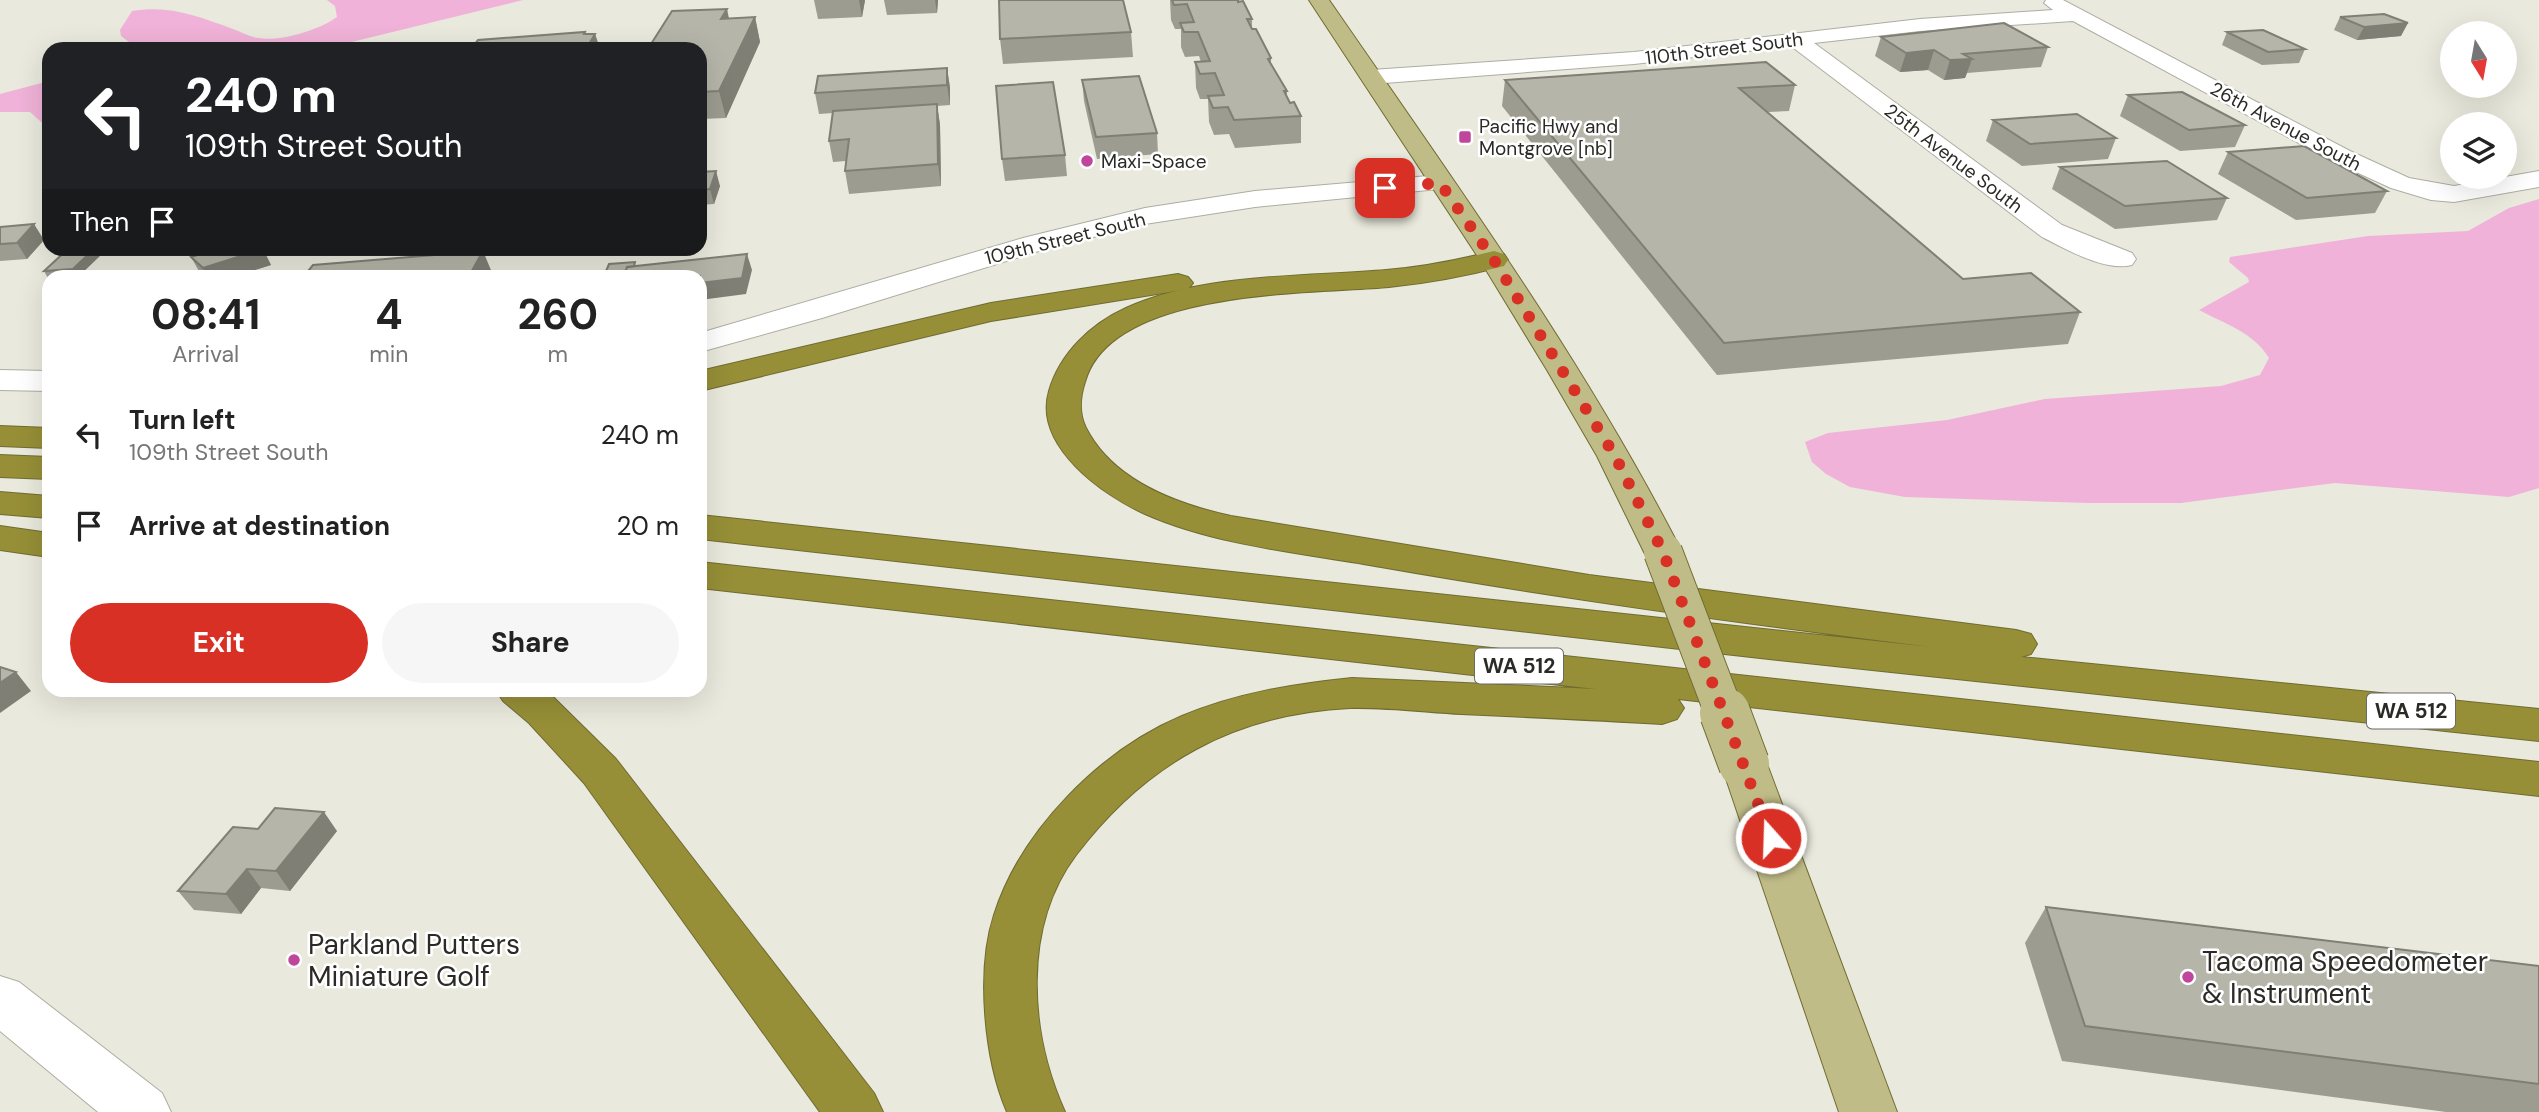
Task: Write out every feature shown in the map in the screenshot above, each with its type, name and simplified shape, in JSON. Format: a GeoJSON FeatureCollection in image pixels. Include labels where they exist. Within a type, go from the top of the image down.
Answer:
{"type":"FeatureCollection","features":[{"type":"Feature","properties":{"kind":"highway"},"geometry":{"type":"LineString","coordinates":[[707,379],[978,315],[1140,287],[1440,257],[1494,260]]}},
{"type":"Feature","properties":{"kind":"highway"},"geometry":{"type":"LineString","coordinates":[[1494,260],[1438,274],[1251,287],[1178,301],[1141,313],[1106,333],[1068,374],[1063,401],[1065,419],[1082,454],[1107,479],[1156,505],[1232,528],[1489,572],[2137,660],[2204,674],[2283,697]]}},
{"type":"Feature","properties":{"kind":"highway"},"geometry":{"type":"LineString","coordinates":[[0,436],[42,438]]}},
{"type":"Feature","properties":{"kind":"highway"},"geometry":{"type":"LineString","coordinates":[[0,466],[42,468]]}},
{"type":"Feature","properties":{"kind":"highway"},"geometry":{"type":"LineString","coordinates":[[0,503],[42,506]]}},
{"type":"Feature","properties":{"kind":"highway","name":"WA 512"},"geometry":{"type":"LineString","coordinates":[[707,528],[1764,645],[2539,725]]}},
{"type":"Feature","properties":{"kind":"highway"},"geometry":{"type":"LineString","coordinates":[[0,538],[42,544]]}},
{"type":"Feature","properties":{"kind":"highway","name":"WA 512"},"geometry":{"type":"LineString","coordinates":[[707,576],[2539,779]]}},
{"type":"Feature","properties":{"kind":"highway"},"geometry":{"type":"LineString","coordinates":[[1036,1112],[1018,1048],[1010,991],[1012,946],[1023,902],[1046,862],[1073,824],[1100,795],[1134,766],[1196,728],[1252,710],[1307,697],[1352,693],[1409,694],[1615,704],[2151,757],[2276,760],[2339,757]]}},
{"type":"Feature","properties":{"kind":"highway"},"geometry":{"type":"LineString","coordinates":[[525,697],[600,771],[854,1112]]}},
{"type":"Feature","properties":{"kind":"main road"},"geometry":{"type":"LineString","coordinates":[[1319,0],[1494,260],[1615,456],[1663,552],[1744,764],[1868,1112]]}},
{"type":"Feature","properties":{"kind":"street","name":"26th Avenue South"},"geometry":{"type":"LineString","coordinates":[[2049,0],[2341,156],[2400,183],[2431,192],[2454,194],[2539,179]]}},
{"type":"Feature","properties":{"kind":"street","name":"110th Street South"},"geometry":{"type":"LineString","coordinates":[[1371,77],[1572,64],[1928,24],[2077,15]]}},
{"type":"Feature","properties":{"kind":"street","name":"25th Avenue South"},"geometry":{"type":"LineString","coordinates":[[1796,40],[2040,223],[2074,242],[2122,259]]}},
{"type":"Feature","properties":{"kind":"street","name":"109th Street South"},"geometry":{"type":"LineString","coordinates":[[707,341],[972,262],[1143,217],[1252,199],[1440,183]]}},
{"type":"Feature","properties":{"kind":"street"},"geometry":{"type":"LineString","coordinates":[[0,380],[42,381]]}},
{"type":"Feature","properties":{"kind":"street"},"geometry":{"type":"LineString","coordinates":[[0,999],[142,1112]]}},
{"type":"Feature","properties":{"kind":"shaded area"},"geometry":{"type":"Polygon","coordinates":[[[327,0],[523,0],[352,42],[129,42],[121,36],[120,30],[132,11],[159,9],[195,16],[255,37],[288,37],[337,17],[335,6],[327,0]]]}},
{"type":"Feature","properties":{"kind":"shaded area"},"geometry":{"type":"Polygon","coordinates":[[[42,83],[42,123],[30,112],[0,112],[0,94],[42,83]]]}},
{"type":"Feature","properties":{"kind":"shaded area"},"geometry":{"type":"Polygon","coordinates":[[[2539,199],[2539,488],[2509,497],[2335,483],[2181,503],[1905,497],[1850,487],[1826,474],[1812,462],[1805,442],[1828,433],[1947,420],[2045,399],[2221,386],[2260,375],[2269,358],[2262,349],[2247,335],[2199,310],[2249,282],[2248,278],[2229,262],[2230,257],[2368,236],[2468,231],[2509,208],[2539,199]]]}},
{"type":"Feature","properties":{"kind":"building"},"geometry":{"type":"Polygon","coordinates":[[[999,0],[1123,0],[1131,32],[1000,39],[999,0]]]}},
{"type":"Feature","properties":{"kind":"building"},"geometry":{"type":"Polygon","coordinates":[[[1172,0],[1243,1],[1252,19],[1247,19],[1252,29],[1256,29],[1271,58],[1268,59],[1287,91],[1284,91],[1290,103],[1294,102],[1301,116],[1234,120],[1228,107],[1213,108],[1208,96],[1224,95],[1215,73],[1200,74],[1195,62],[1210,61],[1198,32],[1184,32],[1180,23],[1194,22],[1187,4],[1174,5],[1172,0]]]}},
{"type":"Feature","properties":{"kind":"building"},"geometry":{"type":"Polygon","coordinates":[[[727,9],[721,19],[755,17],[719,91],[707,92],[707,42],[652,42],[672,11],[727,9]]]}},
{"type":"Feature","properties":{"kind":"building"},"geometry":{"type":"Polygon","coordinates":[[[2384,14],[2408,23],[2364,27],[2340,17],[2384,14]]]}},
{"type":"Feature","properties":{"kind":"building"},"geometry":{"type":"Polygon","coordinates":[[[2004,23],[2048,47],[1963,54],[1972,59],[1950,60],[1934,50],[1906,53],[1881,37],[2004,23]]]}},
{"type":"Feature","properties":{"kind":"building"},"geometry":{"type":"Polygon","coordinates":[[[2263,30],[2305,49],[2268,52],[2227,32],[2263,30]]]}},
{"type":"Feature","properties":{"kind":"building"},"geometry":{"type":"Polygon","coordinates":[[[585,32],[584,34],[595,34],[590,42],[476,42],[585,32]]]}},
{"type":"Feature","properties":{"kind":"building"},"geometry":{"type":"Polygon","coordinates":[[[1766,62],[1795,85],[1739,88],[1963,279],[2031,273],[2080,312],[1724,343],[1505,80],[1766,62]]]}},
{"type":"Feature","properties":{"kind":"building"},"geometry":{"type":"Polygon","coordinates":[[[947,68],[947,85],[815,93],[818,76],[947,68]]]}},
{"type":"Feature","properties":{"kind":"building"},"geometry":{"type":"Polygon","coordinates":[[[1139,76],[1157,133],[1096,137],[1082,80],[1139,76]]]}},
{"type":"Feature","properties":{"kind":"building"},"geometry":{"type":"Polygon","coordinates":[[[1053,82],[1065,155],[1002,159],[996,86],[1053,82]]]}},
{"type":"Feature","properties":{"kind":"building"},"geometry":{"type":"Polygon","coordinates":[[[2182,92],[2245,125],[2189,130],[2128,95],[2182,92]]]}},
{"type":"Feature","properties":{"kind":"building"},"geometry":{"type":"Polygon","coordinates":[[[937,104],[938,164],[845,171],[849,139],[829,141],[833,111],[937,104]]]}},
{"type":"Feature","properties":{"kind":"building"},"geometry":{"type":"Polygon","coordinates":[[[2077,114],[2116,138],[2030,144],[1993,120],[2077,114]]]}},
{"type":"Feature","properties":{"kind":"building"},"geometry":{"type":"Polygon","coordinates":[[[2304,146],[2387,191],[2307,198],[2228,152],[2304,146]]]}},
{"type":"Feature","properties":{"kind":"building"},"geometry":{"type":"Polygon","coordinates":[[[2167,161],[2227,198],[2125,206],[2060,167],[2167,161]]]}},
{"type":"Feature","properties":{"kind":"building"},"geometry":{"type":"Polygon","coordinates":[[[716,171],[710,189],[707,189],[707,172],[716,171]]]}},
{"type":"Feature","properties":{"kind":"building"},"geometry":{"type":"Polygon","coordinates":[[[34,224],[17,243],[0,244],[0,227],[34,224]]]}},
{"type":"Feature","properties":{"kind":"building"},"geometry":{"type":"Polygon","coordinates":[[[747,254],[742,278],[707,282],[707,270],[626,270],[627,267],[747,254]]]}},
{"type":"Feature","properties":{"kind":"building"},"geometry":{"type":"Polygon","coordinates":[[[60,256],[87,256],[73,269],[45,270],[60,256]]]}},
{"type":"Feature","properties":{"kind":"building"},"geometry":{"type":"Polygon","coordinates":[[[194,256],[241,256],[203,268],[191,257],[194,256]]]}},
{"type":"Feature","properties":{"kind":"building"},"geometry":{"type":"Polygon","coordinates":[[[422,256],[480,256],[472,270],[309,270],[313,265],[422,256]]]}},
{"type":"Feature","properties":{"kind":"building"},"geometry":{"type":"Polygon","coordinates":[[[635,262],[634,266],[627,267],[626,270],[606,270],[609,264],[635,262]]]}},
{"type":"Feature","properties":{"kind":"building"},"geometry":{"type":"Polygon","coordinates":[[[0,667],[16,672],[0,683],[0,667]]]}},
{"type":"Feature","properties":{"kind":"building"},"geometry":{"type":"Polygon","coordinates":[[[275,808],[324,812],[276,871],[247,869],[226,894],[178,891],[233,827],[258,829],[275,808]]]}},
{"type":"Feature","properties":{"kind":"building"},"geometry":{"type":"Polygon","coordinates":[[[2046,907],[2539,966],[2539,1084],[2085,1026],[2046,907]]]}},
{"type":"Feature","properties":{"kind":"place","name":"Pacific Hwy and Montgrove [nb]"},"geometry":{"type":"Point","coordinates":[1465,137]}},
{"type":"Feature","properties":{"kind":"place","name":"Maxi-Space"},"geometry":{"type":"Point","coordinates":[1087,161]}},
{"type":"Feature","properties":{"kind":"place","name":"Parkland Putters Miniature Golf"},"geometry":{"type":"Point","coordinates":[294,960]}},
{"type":"Feature","properties":{"kind":"place","name":"Tacoma Speedometer & Instrument"},"geometry":{"type":"Point","coordinates":[2188,977]}},
{"type":"Feature","properties":{"kind":"route"},"geometry":{"type":"LineString","coordinates":[[1385,188],[1440,183],[1494,260],[1615,456],[1663,552],[1771,838]]}}]}
